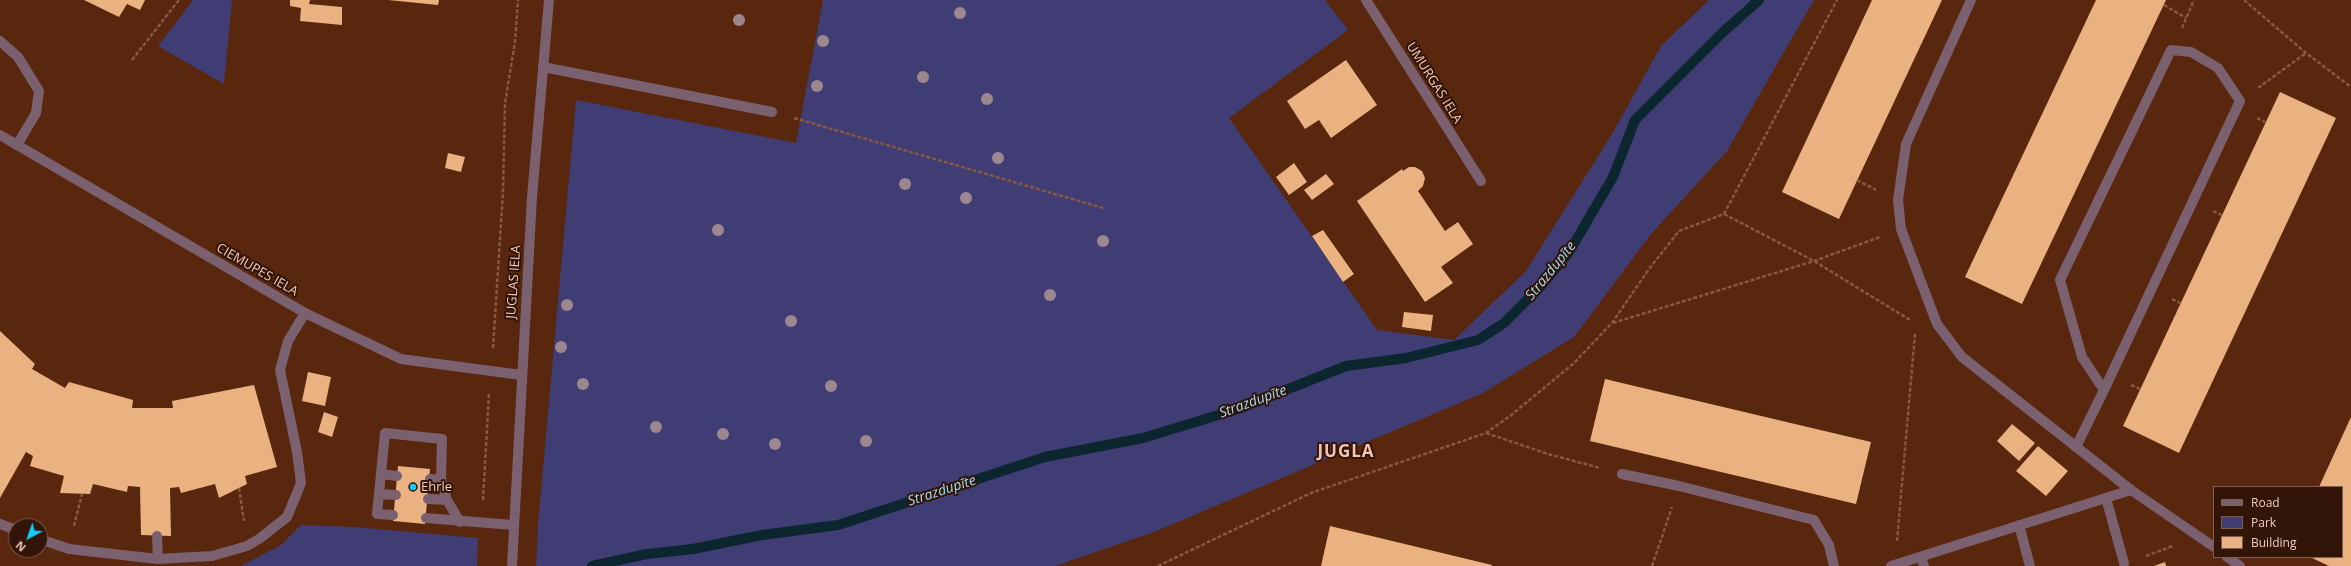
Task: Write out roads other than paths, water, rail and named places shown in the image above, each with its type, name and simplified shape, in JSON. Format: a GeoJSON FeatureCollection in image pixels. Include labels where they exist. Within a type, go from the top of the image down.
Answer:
{"type":"FeatureCollection","features":[{"type":"Feature","properties":{"kind":"street","name":"JUGLAS IELA"},"geometry":{"type":"LineString","coordinates":[[512,566],[521,375],[532,197],[549,0]]}},
{"type":"Feature","properties":{"kind":"street","name":"UMURGAS IELA"},"geometry":{"type":"LineString","coordinates":[[1366,0],[1480,181]]}},
{"type":"Feature","properties":{"kind":"street"},"geometry":{"type":"LineString","coordinates":[[1971,0],[1906,144],[1898,200],[1902,229],[1937,324],[1962,357],[2131,490],[2213,546]]}},
{"type":"Feature","properties":{"kind":"street"},"geometry":{"type":"LineString","coordinates":[[0,41],[18,57],[39,91],[36,112],[17,145]]}},
{"type":"Feature","properties":{"kind":"street"},"geometry":{"type":"LineString","coordinates":[[2076,448],[2104,390],[2240,101],[2218,68],[2191,52],[2171,50],[2060,280],[2082,357],[2104,390]]}},
{"type":"Feature","properties":{"kind":"street"},"geometry":{"type":"LineString","coordinates":[[543,67],[772,112]]}},
{"type":"Feature","properties":{"kind":"street","name":"CIEMUPES IELA"},"geometry":{"type":"LineString","coordinates":[[0,135],[305,313],[401,359],[521,375]]}},
{"type":"Feature","properties":{"kind":"street"},"geometry":{"type":"LineString","coordinates":[[48,542],[68,549],[158,559],[212,556],[247,546],[259,540],[287,517],[301,483],[297,452],[280,370],[288,341],[305,313]]}},
{"type":"Feature","properties":{"kind":"street"},"geometry":{"type":"LineString","coordinates":[[393,515],[377,514],[385,432],[442,439],[441,480],[447,500],[460,522]]}},
{"type":"Feature","properties":{"kind":"street"},"geometry":{"type":"LineString","coordinates":[[381,474],[397,476]]}},
{"type":"Feature","properties":{"kind":"street"},"geometry":{"type":"LineString","coordinates":[[1622,474],[1680,486],[1814,520],[1829,545],[1834,566]]}},
{"type":"Feature","properties":{"kind":"street"},"geometry":{"type":"LineString","coordinates":[[430,479],[441,480]]}},
{"type":"Feature","properties":{"kind":"street"},"geometry":{"type":"LineString","coordinates":[[1893,565],[1923,561],[2019,526],[2131,490]]}},
{"type":"Feature","properties":{"kind":"street"},"geometry":{"type":"LineString","coordinates":[[379,494],[396,495]]}},
{"type":"Feature","properties":{"kind":"street"},"geometry":{"type":"LineString","coordinates":[[2106,498],[2124,563]]}},
{"type":"Feature","properties":{"kind":"street"},"geometry":{"type":"LineString","coordinates":[[428,499],[447,500]]}},
{"type":"Feature","properties":{"kind":"street"},"geometry":{"type":"LineString","coordinates":[[426,518],[460,522],[513,525]]}},
{"type":"Feature","properties":{"kind":"street"},"geometry":{"type":"LineString","coordinates":[[2019,526],[2030,566]]}},
{"type":"Feature","properties":{"kind":"street"},"geometry":{"type":"LineString","coordinates":[[157,536],[158,559]]}},
{"type":"Feature","properties":{"kind":"street"},"geometry":{"type":"LineString","coordinates":[[2228,558],[2240,566]]}},
{"type":"Feature","properties":{"kind":"waterway","name":"Strazdupīte"},"geometry":{"type":"LineString","coordinates":[[592,566],[647,554],[693,549],[762,535],[838,525],[1045,457],[1143,438],[1238,409],[1346,366],[1406,358],[1478,340],[1504,323],[1541,286],[1569,252],[1613,177],[1635,120],[1722,33],[1759,0]]}},
{"type":"Feature","properties":{"kind":"place","name":"Ehrle"},"geometry":{"type":"Point","coordinates":[413,487]}},
{"type":"Feature","properties":{"kind":"district","name":"JUGLA"},"geometry":{"type":"Point","coordinates":[1346,452]}}]}
